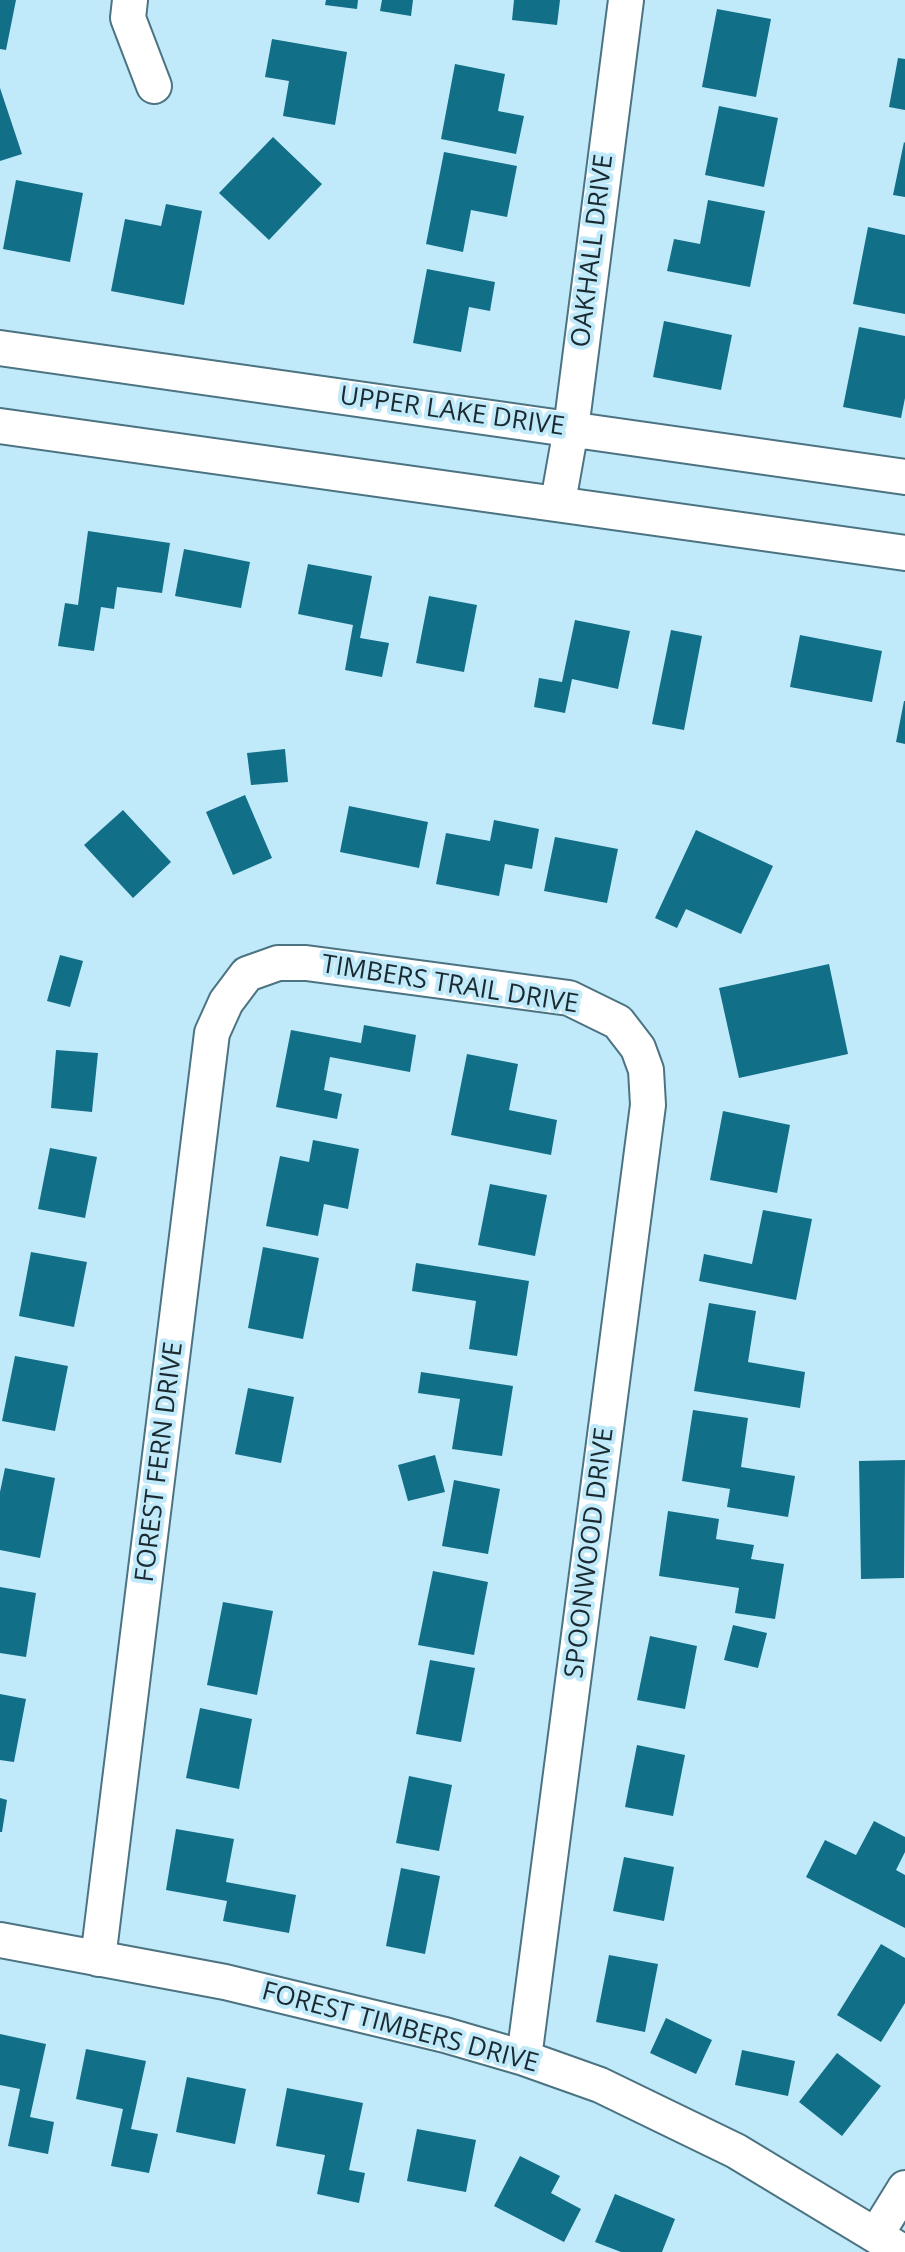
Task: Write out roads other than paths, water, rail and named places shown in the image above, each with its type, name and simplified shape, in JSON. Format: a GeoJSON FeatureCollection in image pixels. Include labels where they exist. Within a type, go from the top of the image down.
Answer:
{"type":"FeatureCollection","features":[{"type":"Feature","properties":{"kind":"street"},"geometry":{"type":"LineString","coordinates":[[130,0],[128,18],[154,86]]}},
{"type":"Feature","properties":{"kind":"street","name":"OAKHALL DRIVE"},"geometry":{"type":"LineString","coordinates":[[558,502],[571,429],[626,0]]}},
{"type":"Feature","properties":{"kind":"street","name":"UPPER LAKE DRIVE"},"geometry":{"type":"LineString","coordinates":[[0,348],[905,477]]}},
{"type":"Feature","properties":{"kind":"street"},"geometry":{"type":"LineString","coordinates":[[0,426],[905,553]]}},
{"type":"Feature","properties":{"kind":"street","name":"TIMBERS TRAIL DRIVE"},"geometry":{"type":"LineString","coordinates":[[247,974],[278,963],[306,963],[569,998],[618,1022],[638,1048]]}},
{"type":"Feature","properties":{"kind":"street","name":"FOREST FERN DRIVE"},"geometry":{"type":"LineString","coordinates":[[98,1959],[212,1033],[226,1002],[247,974]]}},
{"type":"Feature","properties":{"kind":"street","name":"SPOONWOOD DRIVE"},"geometry":{"type":"LineString","coordinates":[[524,2058],[648,1105],[646,1070],[638,1048]]}},
{"type":"Feature","properties":{"kind":"street","name":"FOREST TIMBERS DRIVE"},"geometry":{"type":"LineString","coordinates":[[0,1940],[240,1986],[445,2035],[524,2058],[600,2085],[736,2151],[890,2244]]}},
{"type":"Feature","properties":{"kind":"street"},"geometry":{"type":"LineString","coordinates":[[890,2244],[905,2188]]}}]}
